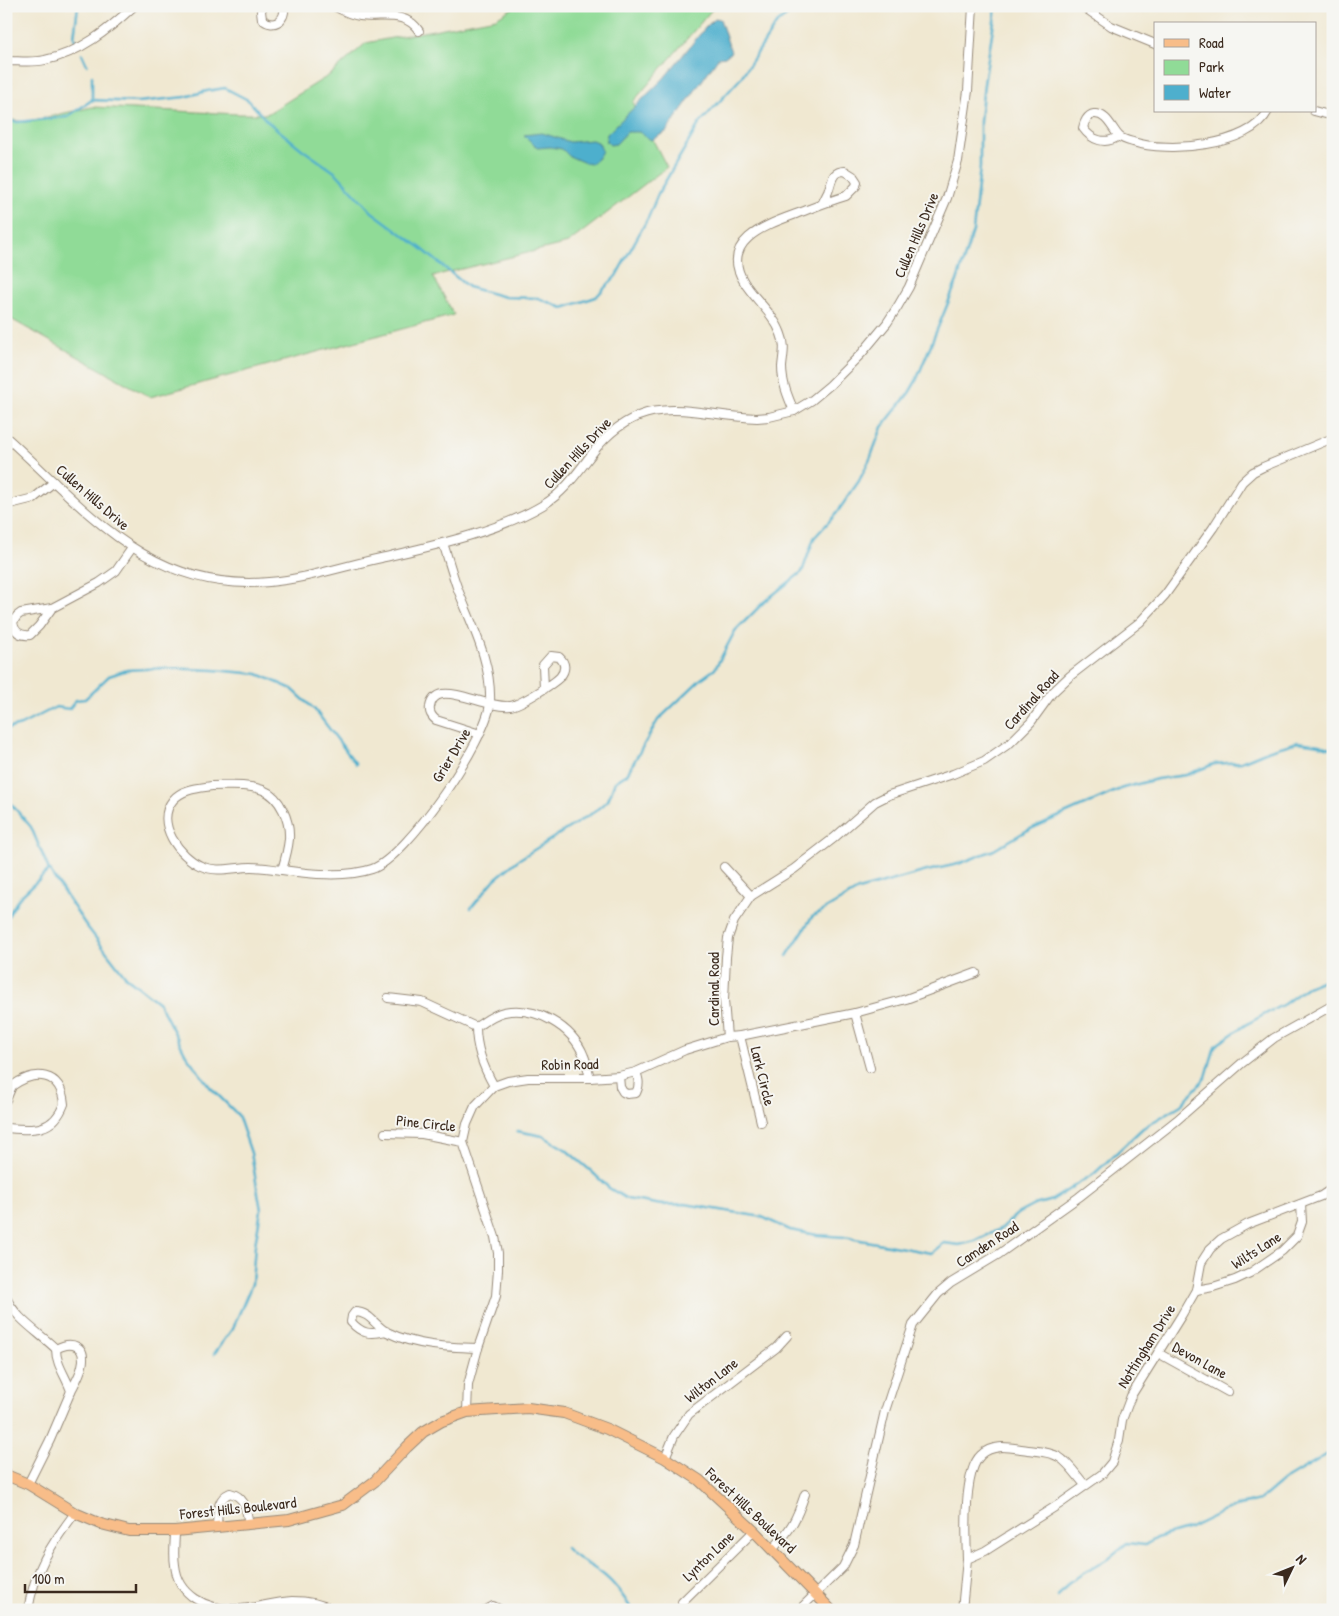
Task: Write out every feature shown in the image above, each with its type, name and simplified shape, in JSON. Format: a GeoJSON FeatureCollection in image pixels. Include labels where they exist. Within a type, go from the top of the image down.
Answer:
{"type":"FeatureCollection","features":[{"type":"Feature","properties":{"kind":"main road","name":"Forest Hills Boulevard"},"geometry":{"type":"LineString","coordinates":[[6,1475],[28,1484],[75,1513],[101,1524],[129,1531],[175,1531],[289,1520],[343,1504],[374,1481],[423,1432],[442,1421],[467,1412],[528,1408],[564,1413],[607,1428],[665,1458],[699,1480],[754,1531],[832,1610]]}},
{"type":"Feature","properties":{"kind":"street"},"geometry":{"type":"LineString","coordinates":[[6,61],[44,60],[70,53],[83,47],[119,20],[134,6]]}},
{"type":"Feature","properties":{"kind":"street"},"geometry":{"type":"LineString","coordinates":[[263,6],[260,11],[262,19],[267,23],[274,24],[284,16],[284,6]]}},
{"type":"Feature","properties":{"kind":"street"},"geometry":{"type":"LineString","coordinates":[[334,6],[354,16],[400,17],[411,20],[419,30]]}},
{"type":"Feature","properties":{"kind":"street","name":"Cullen Hills Drive"},"geometry":{"type":"LineString","coordinates":[[6,437],[92,518],[132,548],[170,568],[192,575],[215,581],[250,583],[287,580],[443,543],[517,518],[551,501],[563,490],[605,440],[625,422],[637,416],[671,409],[757,418],[794,411],[812,400],[830,385],[862,353],[895,312],[912,280],[947,198],[958,161],[968,91],[973,6]]}},
{"type":"Feature","properties":{"kind":"street"},"geometry":{"type":"LineString","coordinates":[[1082,6],[1111,26],[1154,44]]}},
{"type":"Feature","properties":{"kind":"street"},"geometry":{"type":"LineString","coordinates":[[1119,136],[1114,140],[1098,140],[1087,134],[1083,128],[1084,123],[1089,116],[1094,114],[1100,115],[1113,127],[1119,136],[1133,142],[1154,147],[1173,148],[1227,140],[1246,132],[1264,120],[1268,112]]}},
{"type":"Feature","properties":{"kind":"street"},"geometry":{"type":"LineString","coordinates":[[1316,112],[1333,116]]}},
{"type":"Feature","properties":{"kind":"street"},"geometry":{"type":"LineString","coordinates":[[794,411],[786,393],[783,379],[782,366],[785,343],[777,324],[743,282],[736,259],[742,245],[757,230],[767,224],[846,196],[852,191],[857,182],[853,176],[845,171],[836,172],[832,177],[822,204]]}},
{"type":"Feature","properties":{"kind":"street","name":"Cardinal Road"},"geometry":{"type":"LineString","coordinates":[[727,1037],[724,1000],[728,938],[734,921],[752,896],[794,869],[834,838],[875,802],[889,795],[953,774],[984,761],[1010,743],[1031,722],[1052,693],[1070,676],[1140,622],[1165,595],[1213,528],[1242,482],[1253,472],[1263,467],[1333,438]]}},
{"type":"Feature","properties":{"kind":"street"},"geometry":{"type":"LineString","coordinates":[[6,505],[34,498],[54,482]]}},
{"type":"Feature","properties":{"kind":"street","name":"Grier Drive"},"geometry":{"type":"LineString","coordinates":[[282,870],[289,838],[287,824],[276,799],[263,790],[253,787],[212,786],[195,788],[173,800],[168,811],[169,832],[177,847],[191,861],[208,868],[234,869],[252,867],[282,870],[324,874],[351,873],[373,869],[388,861],[406,844],[425,820],[471,753],[480,734],[490,704],[489,677],[484,655],[457,586],[443,543]]}},
{"type":"Feature","properties":{"kind":"street"},"geometry":{"type":"LineString","coordinates":[[52,608],[40,626],[30,635],[20,634],[15,631],[12,622],[21,613],[52,608],[107,578],[116,571],[132,548]]}},
{"type":"Feature","properties":{"kind":"street"},"geometry":{"type":"LineString","coordinates":[[480,734],[436,720],[431,716],[430,704],[437,696],[448,693],[490,704],[512,706],[544,689]]}},
{"type":"Feature","properties":{"kind":"street"},"geometry":{"type":"LineString","coordinates":[[724,867],[752,896]]}},
{"type":"Feature","properties":{"kind":"street","name":"Robin Road"},"geometry":{"type":"LineString","coordinates":[[463,1142],[474,1106],[494,1086],[508,1081],[528,1078],[590,1078],[618,1076],[636,1072],[685,1050],[727,1037],[855,1013],[906,999],[976,973]]}},
{"type":"Feature","properties":{"kind":"street"},"geometry":{"type":"LineString","coordinates":[[388,998],[422,1002],[476,1027]]}},
{"type":"Feature","properties":{"kind":"street","name":"Camden Road"},"geometry":{"type":"LineString","coordinates":[[799,1610],[843,1567],[854,1545],[884,1411],[912,1325],[938,1294],[951,1283],[1000,1254],[1079,1197],[1177,1120],[1242,1063],[1274,1038],[1333,1005]]}},
{"type":"Feature","properties":{"kind":"street"},"geometry":{"type":"LineString","coordinates":[[476,1027],[504,1012],[515,1011],[534,1014],[551,1020],[577,1042],[585,1056],[590,1078]]}},
{"type":"Feature","properties":{"kind":"street"},"geometry":{"type":"LineString","coordinates":[[855,1013],[870,1068]]}},
{"type":"Feature","properties":{"kind":"street"},"geometry":{"type":"LineString","coordinates":[[476,1027],[477,1046],[484,1067],[494,1086]]}},
{"type":"Feature","properties":{"kind":"street","name":"Lark Circle"},"geometry":{"type":"LineString","coordinates":[[740,1036],[761,1122]]}},
{"type":"Feature","properties":{"kind":"street"},"geometry":{"type":"LineString","coordinates":[[618,1076],[620,1088],[623,1092],[632,1095],[636,1093],[638,1088],[639,1081],[636,1072]]}},
{"type":"Feature","properties":{"kind":"street"},"geometry":{"type":"LineString","coordinates":[[6,1100],[12,1086],[29,1076],[38,1075],[46,1076],[54,1081],[60,1088],[64,1104],[57,1118],[43,1128],[33,1130],[6,1128]]}},
{"type":"Feature","properties":{"kind":"street","name":"Pine Circle"},"geometry":{"type":"LineString","coordinates":[[385,1133],[422,1134],[463,1142]]}},
{"type":"Feature","properties":{"kind":"street"},"geometry":{"type":"LineString","coordinates":[[463,1142],[488,1215],[498,1253],[496,1296],[478,1348],[468,1385],[467,1412]]}},
{"type":"Feature","properties":{"kind":"street","name":"Nottingham Drive"},"geometry":{"type":"LineString","coordinates":[[967,1559],[985,1551],[1061,1503],[1102,1474],[1112,1462],[1119,1440],[1122,1420],[1131,1396],[1196,1290],[1201,1263],[1210,1249],[1221,1239],[1248,1224],[1321,1196],[1333,1188]]}},
{"type":"Feature","properties":{"kind":"street","name":"Wilts Lane"},"geometry":{"type":"LineString","coordinates":[[1196,1290],[1235,1280],[1250,1273],[1282,1251],[1297,1236],[1302,1222],[1301,1204]]}},
{"type":"Feature","properties":{"kind":"street"},"geometry":{"type":"LineString","coordinates":[[6,1297],[17,1314],[56,1349],[56,1358],[71,1391]]}},
{"type":"Feature","properties":{"kind":"street"},"geometry":{"type":"LineString","coordinates":[[386,1331],[410,1340],[440,1347],[478,1348]]}},
{"type":"Feature","properties":{"kind":"street","name":"Wilton Lane"},"geometry":{"type":"LineString","coordinates":[[665,1458],[674,1436],[689,1414],[776,1348],[787,1336]]}},
{"type":"Feature","properties":{"kind":"street"},"geometry":{"type":"LineString","coordinates":[[28,1484],[50,1440],[82,1365],[83,1357],[81,1350],[75,1345],[62,1345],[56,1349]]}},
{"type":"Feature","properties":{"kind":"street","name":"Devon Lane"},"geometry":{"type":"LineString","coordinates":[[1158,1353],[1228,1392]]}},
{"type":"Feature","properties":{"kind":"street"},"geometry":{"type":"LineString","coordinates":[[962,1610],[967,1559],[967,1499],[976,1462],[980,1455],[987,1450],[1007,1447],[1051,1454],[1060,1458],[1085,1485]]}},
{"type":"Feature","properties":{"kind":"street"},"geometry":{"type":"LineString","coordinates":[[217,1527],[219,1503],[221,1498],[230,1493],[238,1495],[246,1505],[249,1524]]}},
{"type":"Feature","properties":{"kind":"street"},"geometry":{"type":"LineString","coordinates":[[772,1550],[791,1529],[805,1494]]}},
{"type":"Feature","properties":{"kind":"street"},"geometry":{"type":"LineString","coordinates":[[28,1610],[33,1585],[42,1563],[55,1540],[75,1513]]}},
{"type":"Feature","properties":{"kind":"street"},"geometry":{"type":"LineString","coordinates":[[175,1531],[175,1565],[180,1586],[196,1600],[222,1608],[235,1609],[277,1602],[310,1602],[333,1610]]}},
{"type":"Feature","properties":{"kind":"street","name":"Lynton Lane"},"geometry":{"type":"LineString","coordinates":[[682,1602],[754,1531]]}},
{"type":"Feature","properties":{"kind":"street"},"geometry":{"type":"LineString","coordinates":[[486,1610],[493,1606],[501,1610]]}},
{"type":"Feature","properties":{"kind":"green space"},"geometry":{"type":"Polygon","coordinates":[[[516,6],[715,6],[633,102],[667,167],[568,243],[433,276],[454,315],[150,397],[6,318],[6,119],[25,122],[92,107],[267,114],[331,74],[366,43],[496,18],[516,6]]]}},
{"type":"Feature","properties":{"kind":"water"},"geometry":{"type":"Polygon","coordinates":[[[715,18],[720,19],[731,52],[725,57],[718,58],[666,132],[651,140],[639,132],[627,132],[616,144],[610,145],[606,141],[607,134],[664,78],[715,18]]]}},
{"type":"Feature","properties":{"kind":"water"},"geometry":{"type":"Polygon","coordinates":[[[542,133],[570,142],[592,140],[599,143],[602,151],[591,164],[585,163],[569,156],[562,149],[550,147],[537,148],[524,135],[542,133]]]}},
{"type":"Feature","properties":{"kind":"waterway"},"geometry":{"type":"LineString","coordinates":[[76,42],[74,37],[78,6]]}},
{"type":"Feature","properties":{"kind":"waterway"},"geometry":{"type":"LineString","coordinates":[[6,121],[18,122],[67,117],[92,100],[138,102],[185,97],[225,88],[248,100],[267,121],[336,173],[372,212],[421,248],[468,287],[505,297],[538,298],[563,308],[596,297],[616,276],[648,218],[658,194],[699,124],[740,79],[777,23],[799,6]]}},
{"type":"Feature","properties":{"kind":"waterway"},"geometry":{"type":"LineString","coordinates":[[471,908],[495,879],[518,860],[594,812],[608,800],[615,782],[627,774],[658,720],[701,679],[715,669],[735,631],[765,601],[802,572],[814,538],[836,514],[859,481],[882,427],[909,393],[916,381],[957,281],[973,231],[980,167],[980,121],[995,6]]}},
{"type":"Feature","properties":{"kind":"waterway"},"geometry":{"type":"LineString","coordinates":[[82,54],[87,65]]}},
{"type":"Feature","properties":{"kind":"waterway"},"geometry":{"type":"LineString","coordinates":[[92,76],[92,99]]}},
{"type":"Feature","properties":{"kind":"waterway"},"geometry":{"type":"LineString","coordinates":[[6,729],[21,725],[56,707],[69,709],[76,700],[85,699],[109,676],[127,670],[163,668],[258,674],[292,689],[315,710],[356,764]]}},
{"type":"Feature","properties":{"kind":"waterway"},"geometry":{"type":"LineString","coordinates":[[787,956],[812,917],[858,890],[958,864],[994,850],[1026,831],[1123,788],[1157,779],[1186,775],[1214,764],[1241,762],[1270,750],[1298,742],[1333,749]]}},
{"type":"Feature","properties":{"kind":"waterway"},"geometry":{"type":"LineString","coordinates":[[6,798],[31,827],[49,870],[85,924],[126,977],[159,1003],[186,1055],[210,1087],[238,1115],[251,1153],[261,1210],[255,1245],[252,1284],[233,1328],[214,1354]]}},
{"type":"Feature","properties":{"kind":"waterway"},"geometry":{"type":"LineString","coordinates":[[6,919],[19,898],[49,870]]}},
{"type":"Feature","properties":{"kind":"waterway"},"geometry":{"type":"LineString","coordinates":[[517,1131],[543,1136],[565,1149],[609,1188],[627,1199],[662,1205],[685,1204],[762,1217],[790,1230],[844,1237],[931,1253],[944,1243],[959,1245],[975,1241],[1002,1228],[1017,1214],[1034,1205],[1052,1200],[1095,1173],[1143,1128],[1181,1105],[1206,1077],[1215,1046],[1245,1025],[1284,1004],[1307,987],[1333,976]]}},
{"type":"Feature","properties":{"kind":"waterway"},"geometry":{"type":"LineString","coordinates":[[1058,1597],[1069,1582],[1106,1560],[1127,1543],[1145,1545],[1156,1538],[1190,1528],[1235,1506],[1260,1500],[1284,1480],[1333,1451]]}},
{"type":"Feature","properties":{"kind":"waterway"},"geometry":{"type":"LineString","coordinates":[[566,1548],[574,1556],[600,1572],[609,1580],[632,1610]]}}]}
